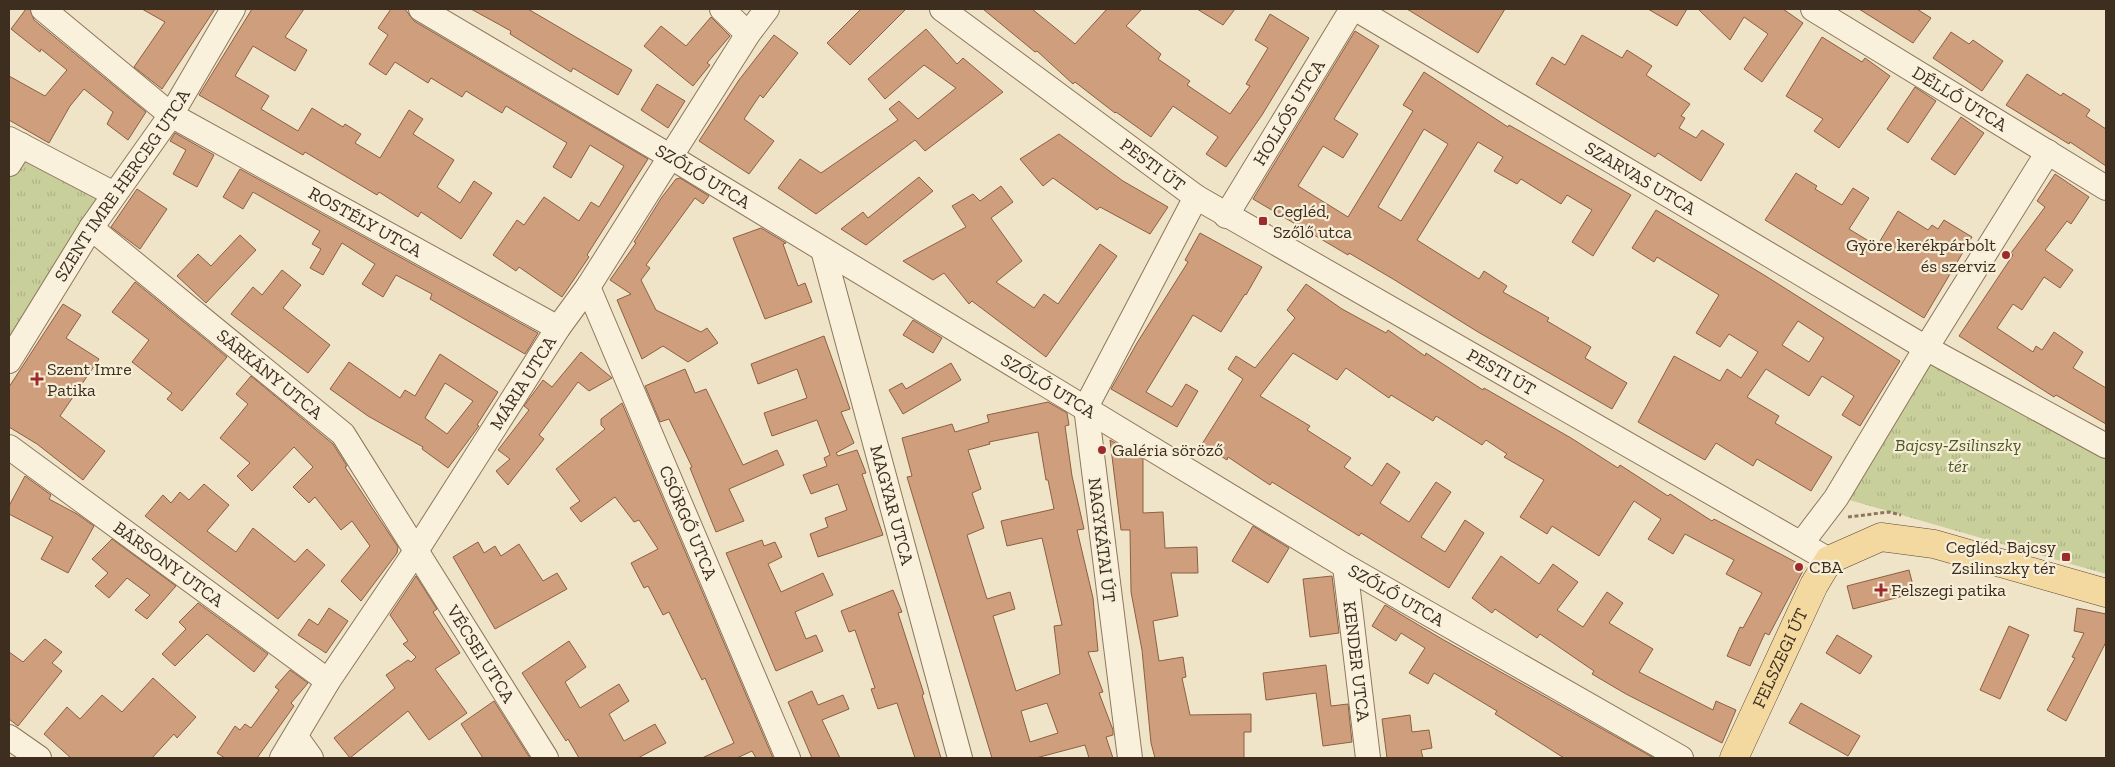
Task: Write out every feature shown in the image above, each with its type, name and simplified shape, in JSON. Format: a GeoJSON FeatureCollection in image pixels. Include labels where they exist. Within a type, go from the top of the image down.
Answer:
{"type":"FeatureCollection","features":[{"type":"Feature","properties":{"kind":"main road"},"geometry":{"type":"LineString","coordinates":[[1829,560],[1881,537],[1934,544],[2106,593]]}},
{"type":"Feature","properties":{"kind":"main road","name":"FELSZEGI ÚT"},"geometry":{"type":"LineString","coordinates":[[1734,758],[1814,585],[1829,560]]}},
{"type":"Feature","properties":{"kind":"street","name":"ROSTÉLY UTCA"},"geometry":{"type":"LineString","coordinates":[[43,9],[170,115],[558,328]]}},
{"type":"Feature","properties":{"kind":"street","name":"SZENT IMRE HERCEG UTCA"},"geometry":{"type":"LineString","coordinates":[[9,361],[91,228],[170,115],[233,9]]}},
{"type":"Feature","properties":{"kind":"street","name":"SZŐLŐ UTCA"},"geometry":{"type":"LineString","coordinates":[[421,9],[672,157],[1345,566],[1681,758]]}},
{"type":"Feature","properties":{"kind":"street"},"geometry":{"type":"LineString","coordinates":[[722,9],[748,34]]}},
{"type":"Feature","properties":{"kind":"street","name":"MÁRIA UTCA"},"geometry":{"type":"LineString","coordinates":[[282,758],[328,682],[416,551],[558,328],[588,287],[672,157],[748,34],[767,9]]}},
{"type":"Feature","properties":{"kind":"street","name":"PESTI ÚT"},"geometry":{"type":"LineString","coordinates":[[942,9],[1196,197],[1226,216],[1829,560]]}},
{"type":"Feature","properties":{"kind":"street","name":"HOLLÓS UTCA"},"geometry":{"type":"LineString","coordinates":[[1226,216],[1354,9]]}},
{"type":"Feature","properties":{"kind":"street","name":"SZARVAS UTCA"},"geometry":{"type":"LineString","coordinates":[[1354,9],[1926,348]]}},
{"type":"Feature","properties":{"kind":"street","name":"DÉLLŐ UTCA"},"geometry":{"type":"LineString","coordinates":[[1814,9],[2106,188]]}},
{"type":"Feature","properties":{"kind":"street"},"geometry":{"type":"LineString","coordinates":[[13,149],[114,194]]}},
{"type":"Feature","properties":{"kind":"street"},"geometry":{"type":"LineString","coordinates":[[1801,544],[1836,498],[1926,348],[2048,152]]}},
{"type":"Feature","properties":{"kind":"street"},"geometry":{"type":"LineString","coordinates":[[1086,407],[1196,197]]}},
{"type":"Feature","properties":{"kind":"street","name":"SÁRKÁNY UTCA"},"geometry":{"type":"LineString","coordinates":[[91,228],[343,434],[416,551]]}},
{"type":"Feature","properties":{"kind":"street","name":"MAGYAR UTCA"},"geometry":{"type":"LineString","coordinates":[[823,250],[960,758]]}},
{"type":"Feature","properties":{"kind":"street","name":"CSÖRGŐ UTCA"},"geometry":{"type":"LineString","coordinates":[[588,287],[788,758]]}},
{"type":"Feature","properties":{"kind":"street"},"geometry":{"type":"LineString","coordinates":[[1926,348],[2106,446]]}},
{"type":"Feature","properties":{"kind":"street","name":"NAGYKÁTAI ÚT"},"geometry":{"type":"LineString","coordinates":[[1086,407],[1130,758]]}},
{"type":"Feature","properties":{"kind":"street","name":"BÁRSONY UTCA"},"geometry":{"type":"LineString","coordinates":[[9,448],[328,682]]}},
{"type":"Feature","properties":{"kind":"street","name":"VÉCSEI UTCA"},"geometry":{"type":"LineString","coordinates":[[416,551],[546,758]]}},
{"type":"Feature","properties":{"kind":"street","name":"KENDER UTCA"},"geometry":{"type":"LineString","coordinates":[[1345,566],[1368,758]]}},
{"type":"Feature","properties":{"kind":"street"},"geometry":{"type":"LineString","coordinates":[[9,737],[30,756]]}},
{"type":"Feature","properties":{"kind":"street"},"geometry":{"type":"LineString","coordinates":[[296,737],[311,758]]}},
{"type":"Feature","properties":{"kind":"green space"},"geometry":{"type":"Polygon","coordinates":[[[21,145],[114,194],[9,361],[9,164],[21,145]]]}},
{"type":"Feature","properties":{"kind":"green space","name":"Bajcsy-Zsilinszky tér"},"geometry":{"type":"Polygon","coordinates":[[[1927,357],[2106,449],[2106,574],[1846,499],[1927,357]]]}},
{"type":"Feature","properties":{"kind":"building"},"geometry":{"type":"Polygon","coordinates":[[[26,9],[30,9],[34,20],[146,112],[128,140],[107,124],[113,112],[84,89],[70,106],[49,143],[9,120],[9,76],[45,96],[67,70],[41,49],[40,52],[11,29],[26,9]]]}},
{"type":"Feature","properties":{"kind":"building"},"geometry":{"type":"Polygon","coordinates":[[[142,9],[215,9],[162,89],[134,67],[165,22],[142,9]]]}},
{"type":"Feature","properties":{"kind":"building"},"geometry":{"type":"Polygon","coordinates":[[[252,9],[304,9],[285,37],[307,50],[295,71],[253,46],[235,76],[269,96],[261,109],[298,131],[312,108],[343,127],[345,124],[361,134],[355,143],[380,158],[409,110],[423,119],[413,134],[454,160],[437,187],[460,203],[474,181],[492,193],[461,239],[421,212],[418,217],[379,192],[377,195],[305,152],[303,155],[199,95],[252,9]]]}},
{"type":"Feature","properties":{"kind":"building"},"geometry":{"type":"Polygon","coordinates":[[[391,9],[405,9],[414,21],[648,159],[587,255],[589,257],[562,297],[519,267],[516,271],[493,255],[517,220],[524,225],[544,197],[579,221],[591,202],[599,207],[624,166],[590,145],[571,178],[553,167],[567,143],[506,106],[502,113],[466,91],[462,97],[431,78],[428,83],[395,62],[386,75],[369,64],[388,35],[378,28],[391,9]]]}},
{"type":"Feature","properties":{"kind":"building"},"geometry":{"type":"Polygon","coordinates":[[[471,9],[528,9],[632,70],[618,95],[573,68],[571,72],[510,34],[511,31],[471,9]]]}},
{"type":"Feature","properties":{"kind":"building"},"geometry":{"type":"Polygon","coordinates":[[[861,9],[906,9],[850,65],[827,43],[861,9]]]}},
{"type":"Feature","properties":{"kind":"building"},"geometry":{"type":"Polygon","coordinates":[[[983,9],[1032,9],[1075,44],[1107,9],[1142,9],[1126,26],[1161,54],[1158,59],[1190,81],[1187,85],[1230,114],[1250,86],[1246,84],[1268,48],[1255,40],[1270,14],[1309,38],[1262,115],[1226,167],[1206,154],[1218,137],[1173,106],[1151,137],[1115,113],[1075,82],[1073,84],[1037,51],[1035,52],[983,9]]]}},
{"type":"Feature","properties":{"kind":"building"},"geometry":{"type":"Polygon","coordinates":[[[1197,9],[1235,9],[1223,25],[1197,9]]]}},
{"type":"Feature","properties":{"kind":"building"},"geometry":{"type":"Polygon","coordinates":[[[1407,9],[1505,9],[1478,53],[1407,9]]]}},
{"type":"Feature","properties":{"kind":"building"},"geometry":{"type":"Polygon","coordinates":[[[1648,9],[1687,9],[1677,26],[1648,9]]]}},
{"type":"Feature","properties":{"kind":"building"},"geometry":{"type":"Polygon","coordinates":[[[1698,9],[1783,9],[1803,23],[1762,82],[1744,69],[1768,34],[1744,17],[1730,40],[1698,9]]]}},
{"type":"Feature","properties":{"kind":"building"},"geometry":{"type":"Polygon","coordinates":[[[1859,9],[1917,9],[1931,18],[1913,43],[1859,9]]]}},
{"type":"Feature","properties":{"kind":"building"},"geometry":{"type":"Polygon","coordinates":[[[711,17],[730,36],[707,63],[710,65],[693,86],[644,46],[661,26],[686,46],[711,17]]]}},
{"type":"Feature","properties":{"kind":"building"},"geometry":{"type":"Polygon","coordinates":[[[926,29],[957,64],[963,58],[1003,92],[925,151],[915,140],[816,214],[778,188],[800,159],[821,173],[898,120],[889,109],[899,101],[918,119],[956,88],[924,65],[885,99],[868,79],[926,29]]]}},
{"type":"Feature","properties":{"kind":"building"},"geometry":{"type":"Polygon","coordinates":[[[1355,31],[1379,46],[1334,119],[1358,134],[1343,158],[1323,146],[1298,186],[1348,217],[1413,111],[1403,105],[1424,72],[1508,127],[1509,125],[1631,195],[1593,256],[1572,242],[1592,210],[1567,195],[1561,204],[1521,179],[1517,184],[1494,171],[1503,157],[1478,142],[1417,240],[1479,279],[1484,271],[1507,286],[1503,292],[1549,318],[1547,321],[1591,347],[1585,358],[1627,383],[1612,409],[1478,332],[1349,253],[1348,255],[1253,199],[1355,31]],[[1424,129],[1378,207],[1401,221],[1448,144],[1424,129]]]}},
{"type":"Feature","properties":{"kind":"building"},"geometry":{"type":"Polygon","coordinates":[[[1951,32],[1969,44],[1973,40],[2003,61],[1982,91],[1933,58],[1951,32]]]}},
{"type":"Feature","properties":{"kind":"building"},"geometry":{"type":"Polygon","coordinates":[[[774,35],[798,53],[763,98],[760,95],[744,119],[774,141],[749,174],[699,141],[739,80],[774,35]]]}},
{"type":"Feature","properties":{"kind":"building"},"geometry":{"type":"Polygon","coordinates":[[[1582,35],[1622,58],[1627,50],[1652,66],[1646,75],[1690,104],[1681,116],[1685,118],[1679,128],[1696,138],[1702,130],[1724,144],[1701,181],[1658,153],[1655,157],[1536,84],[1552,57],[1565,65],[1582,35]]]}},
{"type":"Feature","properties":{"kind":"building"},"geometry":{"type":"Polygon","coordinates":[[[1822,37],[1862,62],[1865,58],[1890,76],[1839,148],[1814,131],[1823,119],[1786,96],[1822,37]]]}},
{"type":"Feature","properties":{"kind":"building"},"geometry":{"type":"Polygon","coordinates":[[[2027,74],[2061,96],[2063,93],[2090,110],[2086,116],[2106,129],[2106,166],[2070,142],[2069,144],[2006,105],[2027,74]]]}},
{"type":"Feature","properties":{"kind":"building"},"geometry":{"type":"Polygon","coordinates":[[[657,84],[685,101],[668,128],[641,110],[657,84]]]}},
{"type":"Feature","properties":{"kind":"building"},"geometry":{"type":"Polygon","coordinates":[[[1915,87],[1936,101],[1908,143],[1887,129],[1915,87]]]}},
{"type":"Feature","properties":{"kind":"building"},"geometry":{"type":"Polygon","coordinates":[[[1961,117],[1984,133],[1955,175],[1931,159],[1961,117]]]}},
{"type":"Feature","properties":{"kind":"building"},"geometry":{"type":"Polygon","coordinates":[[[175,133],[214,155],[197,187],[173,174],[186,150],[170,141],[175,133]]]}},
{"type":"Feature","properties":{"kind":"building"},"geometry":{"type":"Polygon","coordinates":[[[1059,134],[1123,181],[1168,207],[1150,234],[1100,207],[1097,210],[1053,178],[1043,186],[1020,159],[1059,134]]]}},
{"type":"Feature","properties":{"kind":"building"},"geometry":{"type":"Polygon","coordinates":[[[240,169],[538,333],[525,354],[430,299],[432,294],[396,275],[383,297],[362,284],[375,264],[342,243],[323,275],[310,268],[321,249],[312,244],[320,231],[253,192],[243,209],[223,197],[240,169]]]}},
{"type":"Feature","properties":{"kind":"building"},"geometry":{"type":"Polygon","coordinates":[[[1796,173],[1817,186],[1815,189],[1842,205],[1853,188],[1869,198],[1849,229],[1877,246],[1898,211],[1928,230],[1932,225],[1938,229],[1944,220],[1972,237],[1924,318],[1765,220],[1796,173]]]}},
{"type":"Feature","properties":{"kind":"building"},"geometry":{"type":"Polygon","coordinates":[[[2055,174],[2089,197],[2071,224],[2067,221],[2045,250],[2073,270],[2060,288],[2044,277],[2022,310],[2013,304],[1997,328],[2033,352],[2036,346],[2042,350],[2054,332],[2083,352],[2073,368],[2106,388],[2106,424],[2056,395],[2054,397],[1959,336],[2013,255],[2011,253],[2045,207],[2037,201],[2055,174]]]}},
{"type":"Feature","properties":{"kind":"building"},"geometry":{"type":"Polygon","coordinates":[[[919,177],[933,191],[866,245],[841,229],[863,212],[868,218],[919,177]]]}},
{"type":"Feature","properties":{"kind":"building"},"geometry":{"type":"Polygon","coordinates":[[[680,178],[709,196],[703,204],[695,198],[646,265],[650,268],[641,280],[656,310],[701,332],[707,328],[718,343],[688,362],[663,346],[642,359],[617,300],[631,294],[610,280],[636,243],[634,242],[662,197],[676,179],[680,178]]]}},
{"type":"Feature","properties":{"kind":"building"},"geometry":{"type":"Polygon","coordinates":[[[1001,186],[1013,202],[991,218],[1022,261],[996,282],[1034,308],[1044,294],[1058,304],[1100,244],[1117,256],[1046,357],[972,301],[969,304],[944,273],[933,280],[903,261],[966,227],[952,206],[973,194],[980,201],[1001,186]]]}},
{"type":"Feature","properties":{"kind":"building"},"geometry":{"type":"Polygon","coordinates":[[[137,189],[167,209],[140,249],[111,227],[137,189]]]}},
{"type":"Feature","properties":{"kind":"building"},"geometry":{"type":"Polygon","coordinates":[[[1656,210],[1764,275],[1900,361],[1860,426],[1842,415],[1854,396],[1822,376],[1809,396],[1766,369],[1747,397],[1779,416],[1775,423],[1832,457],[1811,491],[1757,459],[1753,466],[1716,443],[1705,460],[1638,422],[1674,356],[1720,381],[1727,369],[1741,378],[1758,352],[1729,334],[1720,347],[1696,333],[1719,295],[1657,257],[1654,262],[1632,248],[1656,210]],[[1798,321],[1782,345],[1809,362],[1824,338],[1798,321]]]}},
{"type":"Feature","properties":{"kind":"building"},"geometry":{"type":"Polygon","coordinates":[[[761,228],[786,243],[783,244],[798,286],[805,283],[812,302],[765,319],[733,238],[761,228]]]}},
{"type":"Feature","properties":{"kind":"building"},"geometry":{"type":"Polygon","coordinates":[[[1200,233],[1262,267],[1221,332],[1193,315],[1146,392],[1172,407],[1186,384],[1198,391],[1177,427],[1111,389],[1137,343],[1188,262],[1185,260],[1200,233]]]}},
{"type":"Feature","properties":{"kind":"building"},"geometry":{"type":"Polygon","coordinates":[[[240,235],[256,250],[206,303],[177,276],[198,254],[211,266],[240,235]]]}},
{"type":"Feature","properties":{"kind":"building"},"geometry":{"type":"Polygon","coordinates":[[[282,270],[301,285],[283,308],[330,345],[308,373],[231,314],[253,287],[262,295],[282,270]]]}},
{"type":"Feature","properties":{"kind":"building"},"geometry":{"type":"Polygon","coordinates":[[[135,282],[227,357],[182,411],[167,399],[172,393],[132,362],[149,340],[112,312],[135,282]]]}},
{"type":"Feature","properties":{"kind":"building"},"geometry":{"type":"Polygon","coordinates":[[[1306,284],[1342,309],[1386,333],[1388,330],[1425,356],[1426,353],[1483,390],[1484,388],[1571,438],[1618,468],[1620,465],[1668,496],[1670,494],[1712,521],[1714,519],[1805,567],[1769,635],[1765,633],[1750,666],[1727,656],[1740,627],[1743,628],[1762,593],[1726,574],[1734,560],[1685,534],[1673,554],[1648,539],[1661,519],[1634,501],[1599,556],[1552,526],[1547,534],[1520,517],[1544,480],[1504,457],[1507,454],[1486,440],[1482,445],[1436,416],[1433,421],[1391,395],[1389,398],[1346,368],[1337,380],[1293,353],[1260,396],[1310,426],[1307,430],[1351,458],[1344,467],[1372,486],[1387,463],[1400,472],[1380,503],[1409,522],[1436,482],[1451,492],[1421,537],[1445,552],[1465,520],[1484,533],[1449,588],[1361,533],[1359,536],[1272,482],[1270,485],[1228,457],[1227,460],[1202,444],[1243,379],[1228,369],[1236,356],[1255,368],[1295,318],[1287,310],[1306,284]]]}},
{"type":"Feature","properties":{"kind":"building"},"geometry":{"type":"Polygon","coordinates":[[[63,304],[81,315],[66,338],[99,359],[60,416],[105,451],[83,480],[37,444],[9,427],[9,387],[63,304]]]}},
{"type":"Feature","properties":{"kind":"building"},"geometry":{"type":"Polygon","coordinates":[[[913,320],[942,338],[933,353],[903,335],[913,320]]]}},
{"type":"Feature","properties":{"kind":"building"},"geometry":{"type":"Polygon","coordinates":[[[824,336],[850,409],[841,412],[854,443],[836,453],[838,456],[857,450],[866,473],[862,474],[883,535],[818,557],[810,534],[828,527],[825,518],[847,510],[838,484],[811,494],[803,475],[827,466],[824,458],[830,455],[817,420],[772,436],[764,413],[807,398],[797,369],[758,384],[751,364],[824,336]]]}},
{"type":"Feature","properties":{"kind":"building"},"geometry":{"type":"Polygon","coordinates":[[[581,352],[612,378],[589,391],[578,382],[539,435],[544,439],[508,485],[496,471],[510,459],[498,450],[529,410],[524,406],[543,380],[552,387],[581,352]]]}},
{"type":"Feature","properties":{"kind":"building"},"geometry":{"type":"Polygon","coordinates":[[[440,354],[498,392],[477,425],[479,426],[448,468],[422,449],[423,447],[368,416],[330,389],[349,362],[400,398],[405,390],[415,396],[440,354]],[[445,383],[425,418],[447,434],[473,401],[445,383]]]}},
{"type":"Feature","properties":{"kind":"building"},"geometry":{"type":"Polygon","coordinates":[[[951,363],[961,380],[903,414],[889,390],[902,383],[906,389],[951,363]]]}},
{"type":"Feature","properties":{"kind":"building"},"geometry":{"type":"Polygon","coordinates":[[[685,369],[695,393],[706,389],[743,465],[777,450],[784,465],[729,489],[744,521],[716,532],[690,468],[692,467],[669,419],[660,422],[645,386],[685,369]]]}},
{"type":"Feature","properties":{"kind":"building"},"geometry":{"type":"Polygon","coordinates":[[[251,376],[333,444],[347,466],[345,467],[398,547],[397,553],[361,601],[341,581],[370,546],[352,521],[341,530],[315,497],[309,503],[293,487],[313,467],[294,447],[252,491],[237,476],[250,463],[220,438],[248,404],[236,394],[251,376]]]}},
{"type":"Feature","properties":{"kind":"building"},"geometry":{"type":"Polygon","coordinates":[[[1048,402],[1067,413],[1069,425],[1065,426],[1072,476],[1084,529],[1077,530],[1093,598],[1098,651],[1088,652],[1103,692],[1099,693],[1113,730],[1113,735],[1106,737],[1113,758],[1089,758],[1085,745],[1036,758],[992,758],[907,477],[912,476],[902,438],[952,424],[955,432],[989,422],[987,415],[1048,402]],[[1038,432],[989,442],[990,444],[968,450],[981,489],[972,493],[984,528],[967,535],[987,599],[1010,592],[1015,609],[993,616],[1016,691],[1060,674],[1054,626],[1062,625],[1042,538],[1007,546],[1001,521],[1054,509],[1048,480],[1046,480],[1038,432]],[[1047,703],[1021,711],[1030,742],[1058,733],[1047,703]]]}},
{"type":"Feature","properties":{"kind":"building"},"geometry":{"type":"Polygon","coordinates":[[[622,403],[773,758],[756,758],[752,751],[737,758],[702,758],[734,743],[705,678],[702,680],[669,612],[663,615],[648,586],[644,588],[631,563],[658,549],[639,520],[634,522],[615,497],[581,522],[570,508],[580,501],[556,469],[605,429],[601,425],[601,419],[622,403]]]}},
{"type":"Feature","properties":{"kind":"building"},"geometry":{"type":"Polygon","coordinates":[[[1110,440],[1143,459],[1143,513],[1163,512],[1165,548],[1197,547],[1198,573],[1171,573],[1178,616],[1153,621],[1159,661],[1183,657],[1186,677],[1182,678],[1190,715],[1251,714],[1251,732],[1244,732],[1244,758],[1155,758],[1151,743],[1142,650],[1131,592],[1130,530],[1121,530],[1110,440]]]}},
{"type":"Feature","properties":{"kind":"building"},"geometry":{"type":"Polygon","coordinates":[[[25,476],[51,495],[49,499],[77,514],[94,526],[68,573],[41,559],[53,537],[9,514],[9,506],[25,476]]]}},
{"type":"Feature","properties":{"kind":"building"},"geometry":{"type":"Polygon","coordinates":[[[204,484],[229,505],[207,531],[236,552],[253,528],[295,562],[307,549],[325,565],[278,619],[145,516],[163,495],[171,503],[180,492],[189,500],[204,484]]]}},
{"type":"Feature","properties":{"kind":"building"},"geometry":{"type":"Polygon","coordinates":[[[1253,526],[1289,548],[1268,583],[1232,561],[1253,526]]]}},
{"type":"Feature","properties":{"kind":"building"},"geometry":{"type":"Polygon","coordinates":[[[112,539],[176,586],[147,619],[135,610],[150,595],[127,578],[109,598],[95,586],[108,573],[92,559],[112,539]]]}},
{"type":"Feature","properties":{"kind":"building"},"geometry":{"type":"Polygon","coordinates":[[[762,540],[764,546],[775,542],[782,557],[768,564],[781,592],[823,573],[833,595],[795,612],[806,639],[816,635],[823,651],[776,671],[726,553],[762,540]]]}},
{"type":"Feature","properties":{"kind":"building"},"geometry":{"type":"Polygon","coordinates":[[[478,542],[484,553],[495,546],[501,556],[519,544],[543,581],[557,573],[567,589],[495,629],[453,557],[478,542]]]}},
{"type":"Feature","properties":{"kind":"building"},"geometry":{"type":"Polygon","coordinates":[[[1501,556],[1539,584],[1553,564],[1578,582],[1557,610],[1583,627],[1607,592],[1623,603],[1609,623],[1653,649],[1639,672],[1713,710],[1716,701],[1736,710],[1722,743],[1626,694],[1592,674],[1594,671],[1540,634],[1537,638],[1495,609],[1492,613],[1472,598],[1501,556]]]}},
{"type":"Feature","properties":{"kind":"building","name":"Felszegi patika"},"geometry":{"type":"Polygon","coordinates":[[[1909,570],[1915,593],[1853,609],[1847,586],[1909,570]]]}},
{"type":"Feature","properties":{"kind":"building"},"geometry":{"type":"Polygon","coordinates":[[[416,576],[437,609],[433,612],[460,653],[435,669],[467,713],[429,740],[408,711],[350,758],[334,738],[395,688],[386,675],[408,660],[411,662],[416,657],[403,644],[408,641],[390,615],[416,576]]]}},
{"type":"Feature","properties":{"kind":"building"},"geometry":{"type":"Polygon","coordinates":[[[1332,576],[1339,633],[1310,637],[1303,579],[1332,576]]]}},
{"type":"Feature","properties":{"kind":"building"},"geometry":{"type":"Polygon","coordinates":[[[893,590],[902,612],[898,613],[924,694],[922,695],[941,758],[915,758],[897,703],[878,709],[871,689],[875,688],[855,630],[849,632],[841,611],[893,590]]]}},
{"type":"Feature","properties":{"kind":"building"},"geometry":{"type":"Polygon","coordinates":[[[198,603],[268,654],[254,672],[207,634],[175,666],[162,654],[186,629],[179,622],[198,603]]]}},
{"type":"Feature","properties":{"kind":"building"},"geometry":{"type":"Polygon","coordinates":[[[1385,605],[1654,758],[1564,758],[1495,714],[1497,711],[1434,673],[1428,684],[1409,673],[1425,648],[1401,633],[1396,641],[1372,626],[1385,605]]]}},
{"type":"Feature","properties":{"kind":"building"},"geometry":{"type":"Polygon","coordinates":[[[329,608],[348,621],[326,653],[298,635],[309,619],[318,625],[329,608]]]}},
{"type":"Feature","properties":{"kind":"building"},"geometry":{"type":"Polygon","coordinates":[[[2077,608],[2106,614],[2106,642],[2066,721],[2047,710],[2075,658],[2072,657],[2084,633],[2074,631],[2077,608]]]}},
{"type":"Feature","properties":{"kind":"building"},"geometry":{"type":"Polygon","coordinates":[[[2009,626],[2029,635],[2000,699],[1980,690],[2009,626]]]}},
{"type":"Feature","properties":{"kind":"building"},"geometry":{"type":"Polygon","coordinates":[[[1837,635],[1872,656],[1860,674],[1826,653],[1837,635]]]}},
{"type":"Feature","properties":{"kind":"building"},"geometry":{"type":"Polygon","coordinates":[[[45,639],[62,652],[52,663],[62,671],[18,726],[9,719],[9,652],[23,662],[45,639]]]}},
{"type":"Feature","properties":{"kind":"building"},"geometry":{"type":"Polygon","coordinates":[[[569,641],[586,667],[565,682],[580,708],[619,684],[629,701],[609,714],[624,741],[655,724],[666,743],[638,758],[579,758],[522,673],[569,641]]]}},
{"type":"Feature","properties":{"kind":"building"},"geometry":{"type":"Polygon","coordinates":[[[1326,665],[1331,706],[1348,704],[1352,742],[1323,746],[1316,693],[1266,700],[1263,673],[1326,665]]]}},
{"type":"Feature","properties":{"kind":"building"},"geometry":{"type":"Polygon","coordinates":[[[290,670],[308,683],[291,703],[294,706],[257,758],[225,758],[217,753],[235,726],[240,730],[245,724],[251,728],[279,690],[275,687],[290,670]]]}},
{"type":"Feature","properties":{"kind":"building"},"geometry":{"type":"Polygon","coordinates":[[[153,678],[196,717],[177,738],[174,734],[152,758],[71,758],[44,734],[67,707],[80,719],[102,695],[122,712],[153,678]]]}},
{"type":"Feature","properties":{"kind":"building"},"geometry":{"type":"Polygon","coordinates":[[[812,691],[818,705],[843,695],[849,709],[822,720],[840,758],[812,758],[788,702],[812,691]]]}},
{"type":"Feature","properties":{"kind":"building"},"geometry":{"type":"Polygon","coordinates":[[[494,701],[530,758],[483,758],[461,724],[494,701]]]}},
{"type":"Feature","properties":{"kind":"building"},"geometry":{"type":"Polygon","coordinates":[[[1801,703],[1860,736],[1848,756],[1789,723],[1801,703]]]}},
{"type":"Feature","properties":{"kind":"building"},"geometry":{"type":"Polygon","coordinates":[[[1410,715],[1412,732],[1429,730],[1432,748],[1421,750],[1423,758],[1387,758],[1382,719],[1410,715]]]}},
{"type":"Feature","properties":{"kind":"place","name":"Cegléd, Szőlő utca"},"geometry":{"type":"Point","coordinates":[1263,221]}},
{"type":"Feature","properties":{"kind":"place","name":"Györe kerékpárbolt és szerviz"},"geometry":{"type":"Point","coordinates":[2006,255]}},
{"type":"Feature","properties":{"kind":"place","name":"Szent Imre Patika"},"geometry":{"type":"Point","coordinates":[37,379]}},
{"type":"Feature","properties":{"kind":"place","name":"Galéria söröző"},"geometry":{"type":"Point","coordinates":[1102,450]}},
{"type":"Feature","properties":{"kind":"place","name":"Cegléd, Bajcsy Zsilinszky tér"},"geometry":{"type":"Point","coordinates":[2066,557]}},
{"type":"Feature","properties":{"kind":"place","name":"CBA"},"geometry":{"type":"Point","coordinates":[1799,567]}},
{"type":"Feature","properties":{"kind":"place","name":"Felszegi patika"},"geometry":{"type":"Point","coordinates":[1881,590]}}]}
